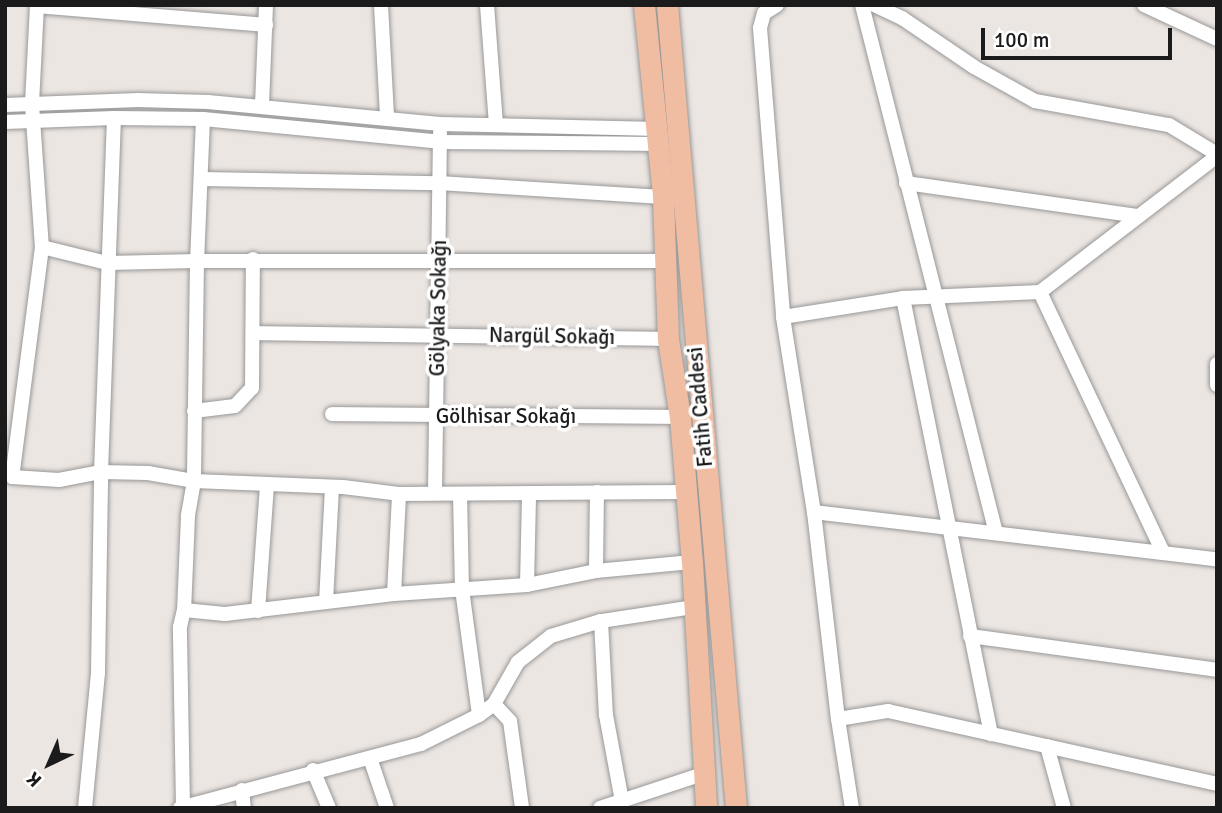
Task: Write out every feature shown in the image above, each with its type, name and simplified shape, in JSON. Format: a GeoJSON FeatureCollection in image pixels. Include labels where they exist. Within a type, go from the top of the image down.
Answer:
{"type":"FeatureCollection","features":[{"type":"Feature","properties":{"kind":"main road","name":"Fatih Caddesi"},"geometry":{"type":"LineString","coordinates":[[644,5],[663,197],[668,339],[680,417],[692,562],[706,808]]}},
{"type":"Feature","properties":{"kind":"main road","name":"Fatih Caddesi"},"geometry":{"type":"LineString","coordinates":[[667,5],[736,808]]}},
{"type":"Feature","properties":{"kind":"street"},"geometry":{"type":"LineString","coordinates":[[262,106],[266,5]]}},
{"type":"Feature","properties":{"kind":"street"},"geometry":{"type":"LineString","coordinates":[[381,5],[387,117]]}},
{"type":"Feature","properties":{"kind":"street"},"geometry":{"type":"LineString","coordinates":[[487,5],[496,125]]}},
{"type":"Feature","properties":{"kind":"street"},"geometry":{"type":"LineString","coordinates":[[777,5],[764,13],[760,28],[783,317],[814,512],[838,719],[852,808]]}},
{"type":"Feature","properties":{"kind":"street"},"geometry":{"type":"LineString","coordinates":[[862,5],[996,533]]}},
{"type":"Feature","properties":{"kind":"street"},"geometry":{"type":"LineString","coordinates":[[783,317],[903,299],[1040,292],[1217,155],[1170,125],[1035,101],[974,66],[902,18],[874,5]]}},
{"type":"Feature","properties":{"kind":"street"},"geometry":{"type":"LineString","coordinates":[[1144,5],[1217,39]]}},
{"type":"Feature","properties":{"kind":"street"},"geometry":{"type":"LineString","coordinates":[[266,25],[37,6],[32,123],[42,247],[12,477],[59,480],[101,472],[148,473],[194,481],[332,487],[399,494],[686,492]]}},
{"type":"Feature","properties":{"kind":"street"},"geometry":{"type":"LineString","coordinates":[[5,105],[138,100],[262,106],[440,124],[658,136]]}},
{"type":"Feature","properties":{"kind":"street"},"geometry":{"type":"LineString","coordinates":[[5,122],[32,123],[114,117],[203,119],[440,142],[658,136]]}},
{"type":"Feature","properties":{"kind":"street"},"geometry":{"type":"LineString","coordinates":[[85,808],[98,673],[107,263],[114,117]]}},
{"type":"Feature","properties":{"kind":"street"},"geometry":{"type":"LineString","coordinates":[[203,119],[197,261],[194,481],[184,610],[180,627],[186,807],[313,770],[421,744],[479,715],[494,704],[518,662],[533,648],[562,630],[601,621],[694,607]]}},
{"type":"Feature","properties":{"kind":"street","name":"Gölyaka Sokağı"},"geometry":{"type":"LineString","coordinates":[[435,492],[440,124]]}},
{"type":"Feature","properties":{"kind":"street"},"geometry":{"type":"LineString","coordinates":[[201,179],[439,183],[663,197]]}},
{"type":"Feature","properties":{"kind":"street"},"geometry":{"type":"LineString","coordinates":[[906,183],[1139,216]]}},
{"type":"Feature","properties":{"kind":"street"},"geometry":{"type":"LineString","coordinates":[[42,247],[107,263],[253,259],[665,261]]}},
{"type":"Feature","properties":{"kind":"street"},"geometry":{"type":"LineString","coordinates":[[194,411],[228,409],[246,397],[253,383],[253,259]]}},
{"type":"Feature","properties":{"kind":"street"},"geometry":{"type":"LineString","coordinates":[[1040,292],[1163,552]]}},
{"type":"Feature","properties":{"kind":"street"},"geometry":{"type":"LineString","coordinates":[[903,299],[991,734]]}},
{"type":"Feature","properties":{"kind":"street","name":"Nargül Sokağı"},"geometry":{"type":"LineString","coordinates":[[253,333],[668,339]]}},
{"type":"Feature","properties":{"kind":"street"},"geometry":{"type":"LineString","coordinates":[[1217,364],[1217,385]]}},
{"type":"Feature","properties":{"kind":"street","name":"Gölhisar Sokağı"},"geometry":{"type":"LineString","coordinates":[[332,414],[680,417]]}},
{"type":"Feature","properties":{"kind":"street"},"geometry":{"type":"LineString","coordinates":[[258,611],[267,485]]}},
{"type":"Feature","properties":{"kind":"street"},"geometry":{"type":"LineString","coordinates":[[326,602],[332,487]]}},
{"type":"Feature","properties":{"kind":"street"},"geometry":{"type":"LineString","coordinates":[[596,571],[597,492]]}},
{"type":"Feature","properties":{"kind":"street"},"geometry":{"type":"LineString","coordinates":[[394,594],[399,494]]}},
{"type":"Feature","properties":{"kind":"street"},"geometry":{"type":"LineString","coordinates":[[460,494],[462,589],[479,715]]}},
{"type":"Feature","properties":{"kind":"street"},"geometry":{"type":"LineString","coordinates":[[527,585],[529,494]]}},
{"type":"Feature","properties":{"kind":"street"},"geometry":{"type":"LineString","coordinates":[[814,512],[1217,559]]}},
{"type":"Feature","properties":{"kind":"street"},"geometry":{"type":"LineString","coordinates":[[184,610],[225,614],[258,611],[394,594],[527,585],[596,571],[692,562]]}},
{"type":"Feature","properties":{"kind":"street"},"geometry":{"type":"LineString","coordinates":[[601,621],[606,715],[622,801]]}},
{"type":"Feature","properties":{"kind":"street"},"geometry":{"type":"LineString","coordinates":[[970,636],[1217,670]]}},
{"type":"Feature","properties":{"kind":"street"},"geometry":{"type":"LineString","coordinates":[[494,704],[510,721],[522,808]]}},
{"type":"Feature","properties":{"kind":"street"},"geometry":{"type":"LineString","coordinates":[[838,719],[888,711],[1217,784]]}},
{"type":"Feature","properties":{"kind":"street"},"geometry":{"type":"LineString","coordinates":[[1047,746],[1064,808]]}},
{"type":"Feature","properties":{"kind":"street"},"geometry":{"type":"LineString","coordinates":[[370,758],[387,808]]}},
{"type":"Feature","properties":{"kind":"street"},"geometry":{"type":"LineString","coordinates":[[313,770],[329,808]]}},
{"type":"Feature","properties":{"kind":"street"},"geometry":{"type":"LineString","coordinates":[[600,808],[703,775]]}},
{"type":"Feature","properties":{"kind":"street"},"geometry":{"type":"LineString","coordinates":[[242,790],[244,808]]}}]}
